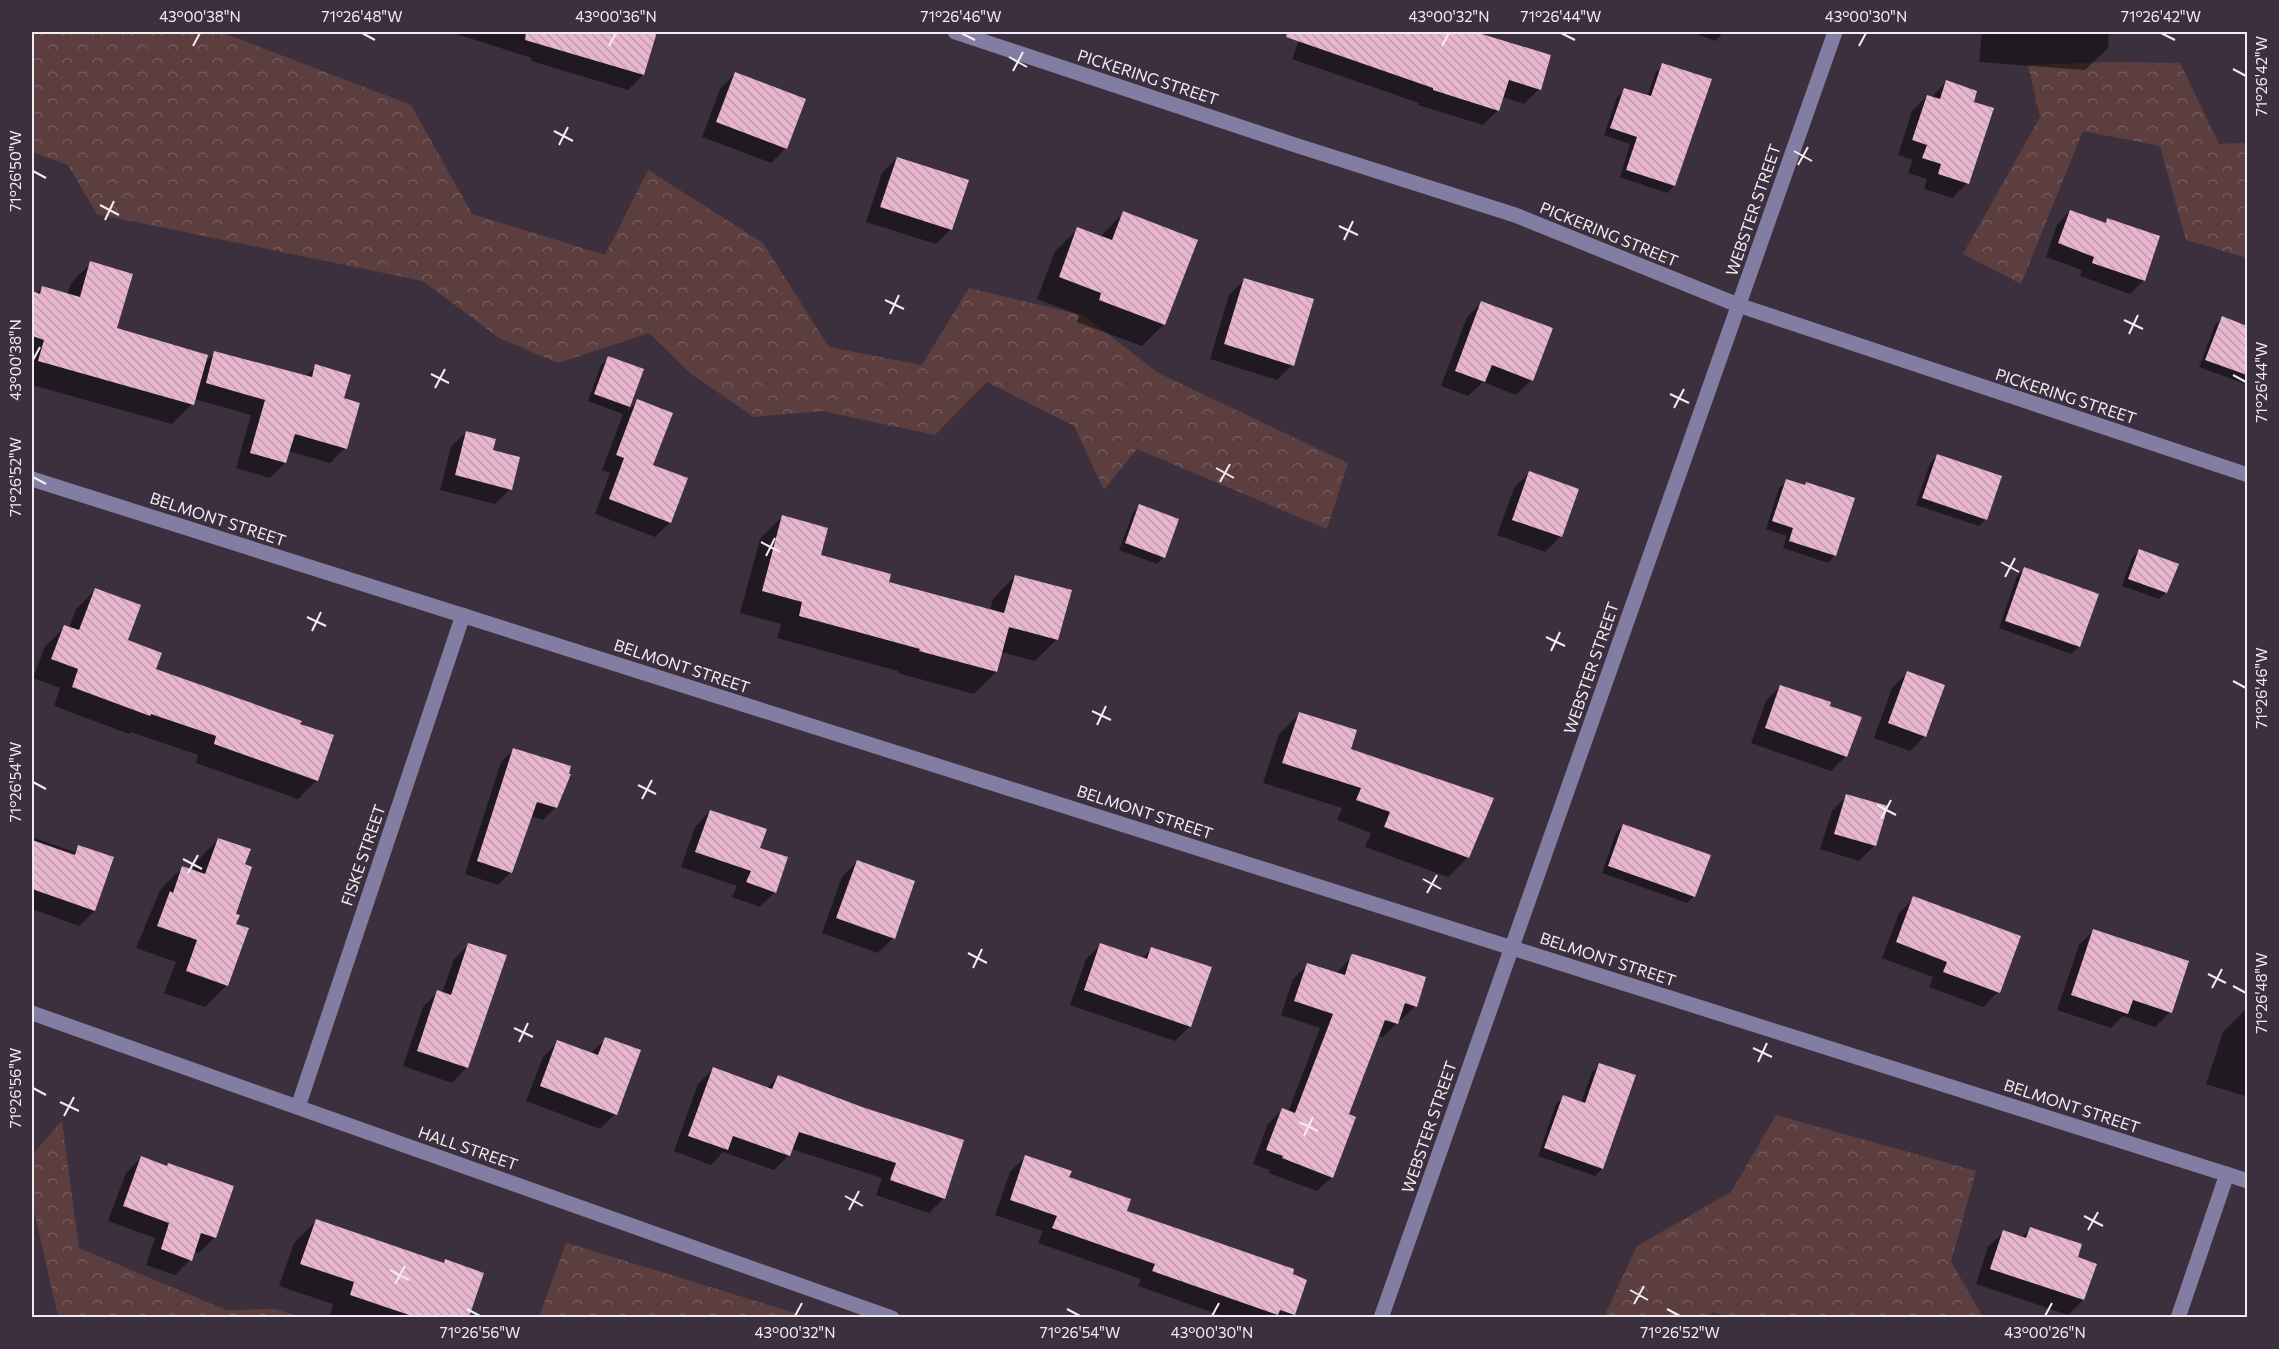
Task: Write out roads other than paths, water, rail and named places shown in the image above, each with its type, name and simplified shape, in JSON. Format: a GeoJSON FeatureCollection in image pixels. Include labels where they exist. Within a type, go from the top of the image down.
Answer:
{"type":"FeatureCollection","features":[{"type":"Feature","properties":{"kind":"street","name":"PICKERING STREET"},"geometry":{"type":"LineString","coordinates":[[955,32],[1515,215],[1738,306],[2247,475]]}},
{"type":"Feature","properties":{"kind":"street","name":"WEBSTER STREET"},"geometry":{"type":"LineString","coordinates":[[1381,1317],[1835,32]]}},
{"type":"Feature","properties":{"kind":"street","name":"BELMONT STREET"},"geometry":{"type":"LineString","coordinates":[[32,479],[2247,1181]]}},
{"type":"Feature","properties":{"kind":"street","name":"FISKE STREET"},"geometry":{"type":"LineString","coordinates":[[298,1107],[463,615]]}},
{"type":"Feature","properties":{"kind":"street","name":"HALL STREET"},"geometry":{"type":"LineString","coordinates":[[32,1013],[892,1317]]}},
{"type":"Feature","properties":{"kind":"street"},"geometry":{"type":"LineString","coordinates":[[2178,1317],[2227,1174]]}}]}
